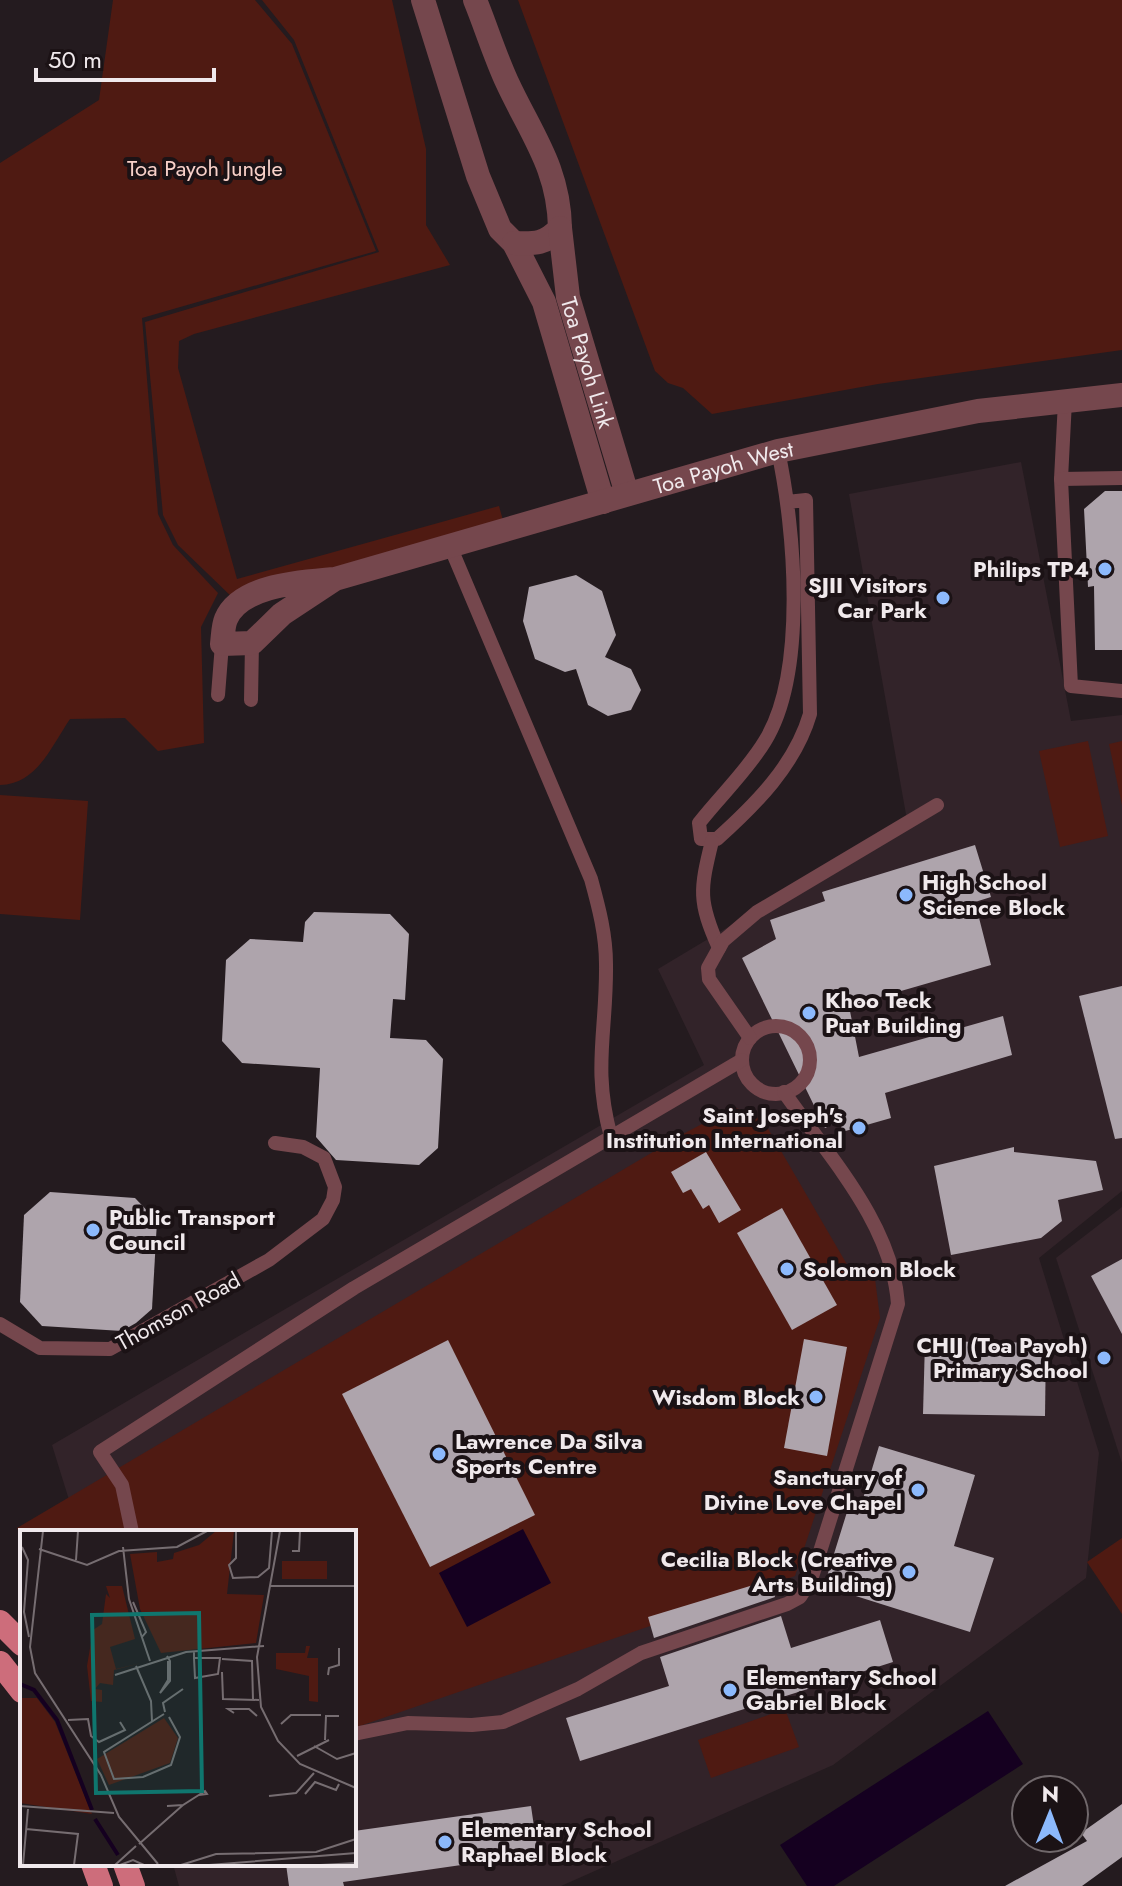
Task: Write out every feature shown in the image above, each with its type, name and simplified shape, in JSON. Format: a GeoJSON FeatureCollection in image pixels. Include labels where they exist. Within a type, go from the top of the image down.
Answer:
{"type":"FeatureCollection","features":[{"type":"Feature","properties":{"kind":"main road"},"geometry":{"type":"LineString","coordinates":[[0,1622],[20,1642]]}},
{"type":"Feature","properties":{"kind":"main road"},"geometry":{"type":"LineString","coordinates":[[0,1663],[20,1688]]}},
{"type":"Feature","properties":{"kind":"main road"},"geometry":{"type":"LineString","coordinates":[[94,1866],[101,1886]]}},
{"type":"Feature","properties":{"kind":"main road"},"geometry":{"type":"LineString","coordinates":[[126,1866],[133,1886]]}},
{"type":"Feature","properties":{"kind":"street","name":"Toa Payoh Link"},"geometry":{"type":"LineString","coordinates":[[423,0],[478,176],[500,229],[514,243],[544,302],[603,502]]}},
{"type":"Feature","properties":{"kind":"street","name":"Toa Payoh Link"},"geometry":{"type":"LineString","coordinates":[[475,0],[507,82],[539,140],[559,194],[568,297],[627,494]]}},
{"type":"Feature","properties":{"kind":"street"},"geometry":{"type":"LineString","coordinates":[[514,243],[540,244],[560,228]]}},
{"type":"Feature","properties":{"kind":"street","name":"Toa Payoh West"},"geometry":{"type":"LineString","coordinates":[[222,644],[226,619],[233,609],[260,592],[285,583],[335,579],[778,451],[978,411],[1122,395]]}},
{"type":"Feature","properties":{"kind":"street","name":"Toa Payoh West"},"geometry":{"type":"LineString","coordinates":[[252,643],[282,614],[335,579]]}},
{"type":"Feature","properties":{"kind":"street"},"geometry":{"type":"LineString","coordinates":[[222,644],[252,643]]}},
{"type":"Feature","properties":{"kind":"lane"},"geometry":{"type":"LineString","coordinates":[[1065,401],[1061,479],[1071,686],[1122,691]]}},
{"type":"Feature","properties":{"kind":"lane"},"geometry":{"type":"LineString","coordinates":[[712,841],[701,839],[699,823],[765,742],[785,699],[792,657],[787,502],[778,451]]}},
{"type":"Feature","properties":{"kind":"lane"},"geometry":{"type":"LineString","coordinates":[[1061,479],[1122,478]]}},
{"type":"Feature","properties":{"kind":"lane"},"geometry":{"type":"LineString","coordinates":[[719,948],[705,917],[701,893],[712,841],[761,796],[787,765],[803,738],[810,714],[806,500],[787,502]]}},
{"type":"Feature","properties":{"kind":"lane"},"geometry":{"type":"LineString","coordinates":[[450,546],[591,879],[603,920],[606,965],[599,1065],[600,1098],[611,1137]]}},
{"type":"Feature","properties":{"kind":"lane"},"geometry":{"type":"LineString","coordinates":[[251,700],[252,643]]}},
{"type":"Feature","properties":{"kind":"lane","name":"Toa Payoh West"},"geometry":{"type":"LineString","coordinates":[[218,695],[222,644]]}},
{"type":"Feature","properties":{"kind":"lane"},"geometry":{"type":"LineString","coordinates":[[750,1038],[709,979],[708,968],[719,948],[757,912],[937,805]]}},
{"type":"Feature","properties":{"kind":"lane"},"geometry":{"type":"LineString","coordinates":[[781,1026],[792,1030],[808,1047],[810,1058],[804,1080],[784,1092],[764,1091],[755,1086],[748,1079],[742,1060],[750,1038],[759,1031],[781,1026]]}},
{"type":"Feature","properties":{"kind":"lane"},"geometry":{"type":"LineString","coordinates":[[132,1530],[122,1485],[100,1452],[354,1288],[742,1060]]}},
{"type":"Feature","properties":{"kind":"lane"},"geometry":{"type":"LineString","coordinates":[[356,1734],[408,1723],[472,1725],[503,1722],[578,1689],[641,1653],[800,1597],[811,1580],[898,1304],[896,1276],[881,1233],[784,1092]]}},
{"type":"Feature","properties":{"kind":"lane","name":"Thomson Road"},"geometry":{"type":"LineString","coordinates":[[0,1324],[40,1348],[110,1349],[269,1260],[323,1219],[333,1200],[335,1187],[324,1158],[303,1147],[275,1143]]}},
{"type":"Feature","properties":{"kind":"shaded area","name":"Saint Joseph's Institution International"},"geometry":{"type":"Polygon","coordinates":[[[1021,462],[1071,721],[1122,715],[1122,1191],[1039,1258],[1099,1453],[1086,1578],[833,1765],[561,1886],[179,1886],[174,1866],[356,1866],[356,1530],[78,1530],[52,1445],[704,1065],[658,969],[907,820],[849,494],[1021,462]]]}},
{"type":"Feature","properties":{"kind":"shaded area","name":"CHIJ (Toa Payoh) Primary School"},"geometry":{"type":"Polygon","coordinates":[[[1122,1207],[1122,1463],[1056,1258],[1122,1207]]]}},
{"type":"Feature","properties":{"kind":"shaded area"},"geometry":{"type":"Polygon","coordinates":[[[523,1529],[551,1583],[467,1627],[439,1573],[523,1529]]]}},
{"type":"Feature","properties":{"kind":"shaded area"},"geometry":{"type":"Polygon","coordinates":[[[988,1711],[1023,1764],[834,1886],[807,1886],[780,1845],[988,1711]]]}},
{"type":"Feature","properties":{"kind":"green space","name":"Toa Payoh Jungle"},"geometry":{"type":"Polygon","coordinates":[[[113,0],[255,0],[292,44],[376,251],[142,318],[158,514],[173,545],[218,593],[201,627],[204,743],[158,751],[125,718],[70,719],[33,771],[13,783],[0,785],[0,163],[99,100],[113,0]]]}},
{"type":"Feature","properties":{"kind":"green space"},"geometry":{"type":"Polygon","coordinates":[[[262,0],[392,0],[426,149],[426,225],[450,265],[194,334],[179,341],[178,368],[237,579],[499,506],[504,524],[235,600],[178,545],[163,515],[145,322],[379,252],[294,40],[262,0]]]}},
{"type":"Feature","properties":{"kind":"green space"},"geometry":{"type":"Polygon","coordinates":[[[518,0],[1122,0],[1122,350],[878,384],[712,414],[683,388],[668,383],[655,371],[518,0]]]}},
{"type":"Feature","properties":{"kind":"green space"},"geometry":{"type":"Polygon","coordinates":[[[1088,741],[1108,836],[1060,847],[1039,751],[1088,741]]]}},
{"type":"Feature","properties":{"kind":"green space"},"geometry":{"type":"Polygon","coordinates":[[[1122,741],[1122,805],[1109,744],[1122,741]]]}},
{"type":"Feature","properties":{"kind":"green space"},"geometry":{"type":"Polygon","coordinates":[[[0,795],[88,801],[80,920],[0,914],[0,795]]]}},
{"type":"Feature","properties":{"kind":"green space"},"geometry":{"type":"Polygon","coordinates":[[[734,1107],[763,1120],[856,1280],[874,1271],[880,1318],[795,1576],[356,1727],[356,1530],[20,1530],[20,1535],[17,1528],[734,1107]]]}},
{"type":"Feature","properties":{"kind":"green space"},"geometry":{"type":"Polygon","coordinates":[[[1122,1538],[1122,1614],[1087,1562],[1122,1538]]]}},
{"type":"Feature","properties":{"kind":"green space"},"geometry":{"type":"Polygon","coordinates":[[[785,1709],[799,1747],[711,1778],[698,1740],[785,1709]]]}},
{"type":"Feature","properties":{"kind":"building","name":"Philips TP4"},"geometry":{"type":"Polygon","coordinates":[[[1105,491],[1122,491],[1122,650],[1095,650],[1094,586],[1088,587],[1084,509],[1105,491]]]}},
{"type":"Feature","properties":{"kind":"building"},"geometry":{"type":"Polygon","coordinates":[[[576,575],[602,591],[616,635],[605,657],[631,669],[641,690],[631,710],[608,716],[588,705],[576,669],[565,672],[535,659],[523,621],[529,587],[576,575]]]}},
{"type":"Feature","properties":{"kind":"building","name":"Khoo Teck Puat Building"},"geometry":{"type":"Polygon","coordinates":[[[975,845],[991,897],[975,902],[991,965],[849,1006],[859,1057],[1003,1016],[1012,1055],[885,1093],[891,1118],[842,1132],[840,1121],[825,1128],[742,958],[776,939],[770,920],[825,901],[822,892],[975,845]]]}},
{"type":"Feature","properties":{"kind":"building"},"geometry":{"type":"Polygon","coordinates":[[[314,912],[390,914],[409,934],[405,1000],[393,999],[390,1038],[426,1040],[443,1059],[438,1148],[419,1165],[336,1160],[316,1137],[320,1068],[242,1063],[222,1041],[226,960],[250,939],[303,942],[305,922],[314,912]]]}},
{"type":"Feature","properties":{"kind":"building"},"geometry":{"type":"Polygon","coordinates":[[[1122,986],[1122,1138],[1115,1139],[1079,996],[1122,986]]]}},
{"type":"Feature","properties":{"kind":"building"},"geometry":{"type":"Polygon","coordinates":[[[1014,1147],[1014,1152],[1096,1161],[1103,1190],[1058,1200],[1062,1221],[1041,1238],[951,1255],[934,1166],[1014,1147]]]}},
{"type":"Feature","properties":{"kind":"building"},"geometry":{"type":"Polygon","coordinates":[[[706,1152],[741,1210],[719,1223],[709,1205],[703,1209],[691,1189],[683,1193],[671,1172],[706,1152]]]}},
{"type":"Feature","properties":{"kind":"building"},"geometry":{"type":"Polygon","coordinates":[[[50,1192],[135,1198],[157,1221],[152,1309],[136,1323],[122,1331],[42,1326],[20,1302],[24,1215],[50,1192]]]}},
{"type":"Feature","properties":{"kind":"building","name":"Solomon Block"},"geometry":{"type":"Polygon","coordinates":[[[782,1208],[837,1305],[792,1330],[737,1233],[782,1208]]]}},
{"type":"Feature","properties":{"kind":"building"},"geometry":{"type":"Polygon","coordinates":[[[1122,1259],[1122,1334],[1091,1276],[1122,1259]]]}},
{"type":"Feature","properties":{"kind":"building","name":"Wisdom Block"},"geometry":{"type":"Polygon","coordinates":[[[804,1339],[847,1347],[827,1456],[784,1448],[804,1339]]]}},
{"type":"Feature","properties":{"kind":"building","name":"Lawrence Da Silva Sports Centre"},"geometry":{"type":"Polygon","coordinates":[[[448,1340],[535,1515],[430,1567],[342,1394],[448,1340]]]}},
{"type":"Feature","properties":{"kind":"building"},"geometry":{"type":"Polygon","coordinates":[[[925,1341],[1046,1343],[1045,1416],[923,1414],[925,1341]]]}},
{"type":"Feature","properties":{"kind":"building","name":"Cecilia Block (Creative Arts Building)"},"geometry":{"type":"Polygon","coordinates":[[[879,1446],[975,1475],[954,1546],[994,1558],[970,1632],[824,1586],[847,1512],[858,1515],[879,1446]]]}},
{"type":"Feature","properties":{"kind":"building"},"geometry":{"type":"Polygon","coordinates":[[[770,1580],[775,1597],[654,1638],[648,1617],[770,1580]]]}},
{"type":"Feature","properties":{"kind":"building","name":"Elementary School Gabriel Block"},"geometry":{"type":"Polygon","coordinates":[[[781,1616],[791,1648],[880,1620],[893,1662],[580,1761],[566,1718],[669,1686],[660,1657],[781,1616]]]}},
{"type":"Feature","properties":{"kind":"building"},"geometry":{"type":"Polygon","coordinates":[[[1122,1804],[1122,1857],[1082,1886],[1005,1886],[1063,1854],[1090,1854],[1090,1827],[1122,1804]]]}},
{"type":"Feature","properties":{"kind":"building","name":"Elementary School Raphael Block"},"geometry":{"type":"Polygon","coordinates":[[[531,1806],[538,1854],[343,1882],[344,1886],[289,1886],[286,1866],[356,1866],[356,1831],[531,1806]]]}},
{"type":"Feature","properties":{"kind":"place","name":"Philips TP4"},"geometry":{"type":"Point","coordinates":[1105,569]}},
{"type":"Feature","properties":{"kind":"place","name":"SJII Visitors Car Park"},"geometry":{"type":"Point","coordinates":[943,598]}},
{"type":"Feature","properties":{"kind":"place","name":"High School Science Block"},"geometry":{"type":"Point","coordinates":[906,895]}},
{"type":"Feature","properties":{"kind":"place","name":"Khoo Teck Puat Building"},"geometry":{"type":"Point","coordinates":[809,1013]}},
{"type":"Feature","properties":{"kind":"place","name":"Saint Joseph's Institution International"},"geometry":{"type":"Point","coordinates":[859,1128]}},
{"type":"Feature","properties":{"kind":"place","name":"Public Transport Council"},"geometry":{"type":"Point","coordinates":[93,1230]}},
{"type":"Feature","properties":{"kind":"place","name":"Solomon Block"},"geometry":{"type":"Point","coordinates":[787,1269]}},
{"type":"Feature","properties":{"kind":"place","name":"CHIJ (Toa Payoh) Primary School"},"geometry":{"type":"Point","coordinates":[1104,1358]}},
{"type":"Feature","properties":{"kind":"place","name":"Wisdom Block"},"geometry":{"type":"Point","coordinates":[816,1397]}},
{"type":"Feature","properties":{"kind":"place","name":"Lawrence Da Silva Sports Centre"},"geometry":{"type":"Point","coordinates":[439,1454]}},
{"type":"Feature","properties":{"kind":"place","name":"Sanctuary of Divine Love Chapel"},"geometry":{"type":"Point","coordinates":[918,1490]}},
{"type":"Feature","properties":{"kind":"place","name":"Cecilia Block (Creative Arts Building)"},"geometry":{"type":"Point","coordinates":[909,1572]}},
{"type":"Feature","properties":{"kind":"place","name":"Elementary School Gabriel Block"},"geometry":{"type":"Point","coordinates":[730,1690]}},
{"type":"Feature","properties":{"kind":"place","name":"Elementary School Raphael Block"},"geometry":{"type":"Point","coordinates":[445,1842]}}]}
